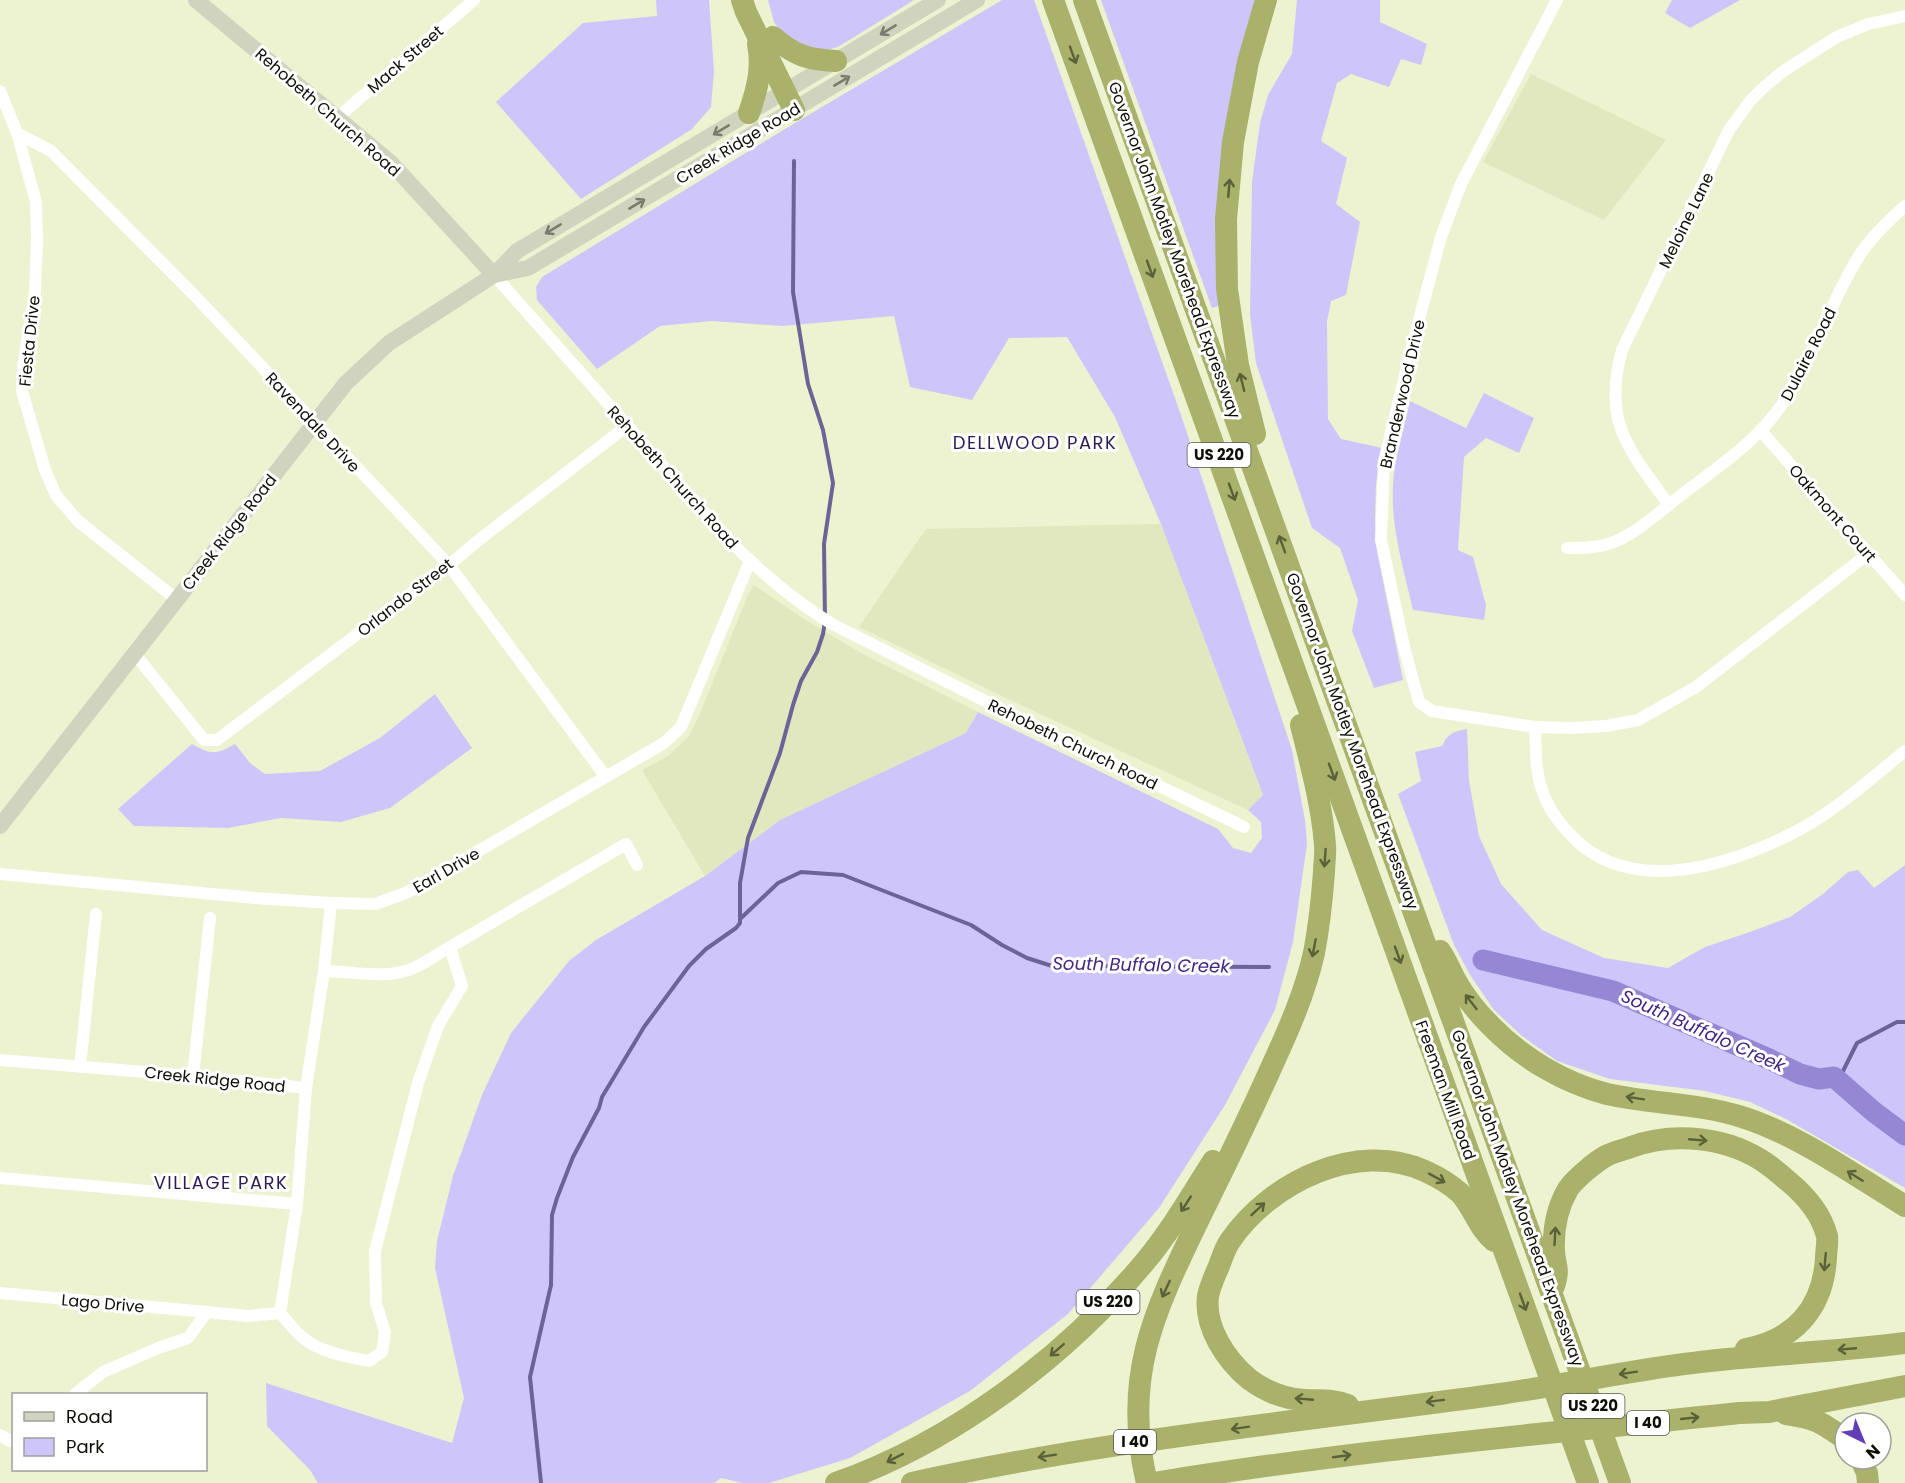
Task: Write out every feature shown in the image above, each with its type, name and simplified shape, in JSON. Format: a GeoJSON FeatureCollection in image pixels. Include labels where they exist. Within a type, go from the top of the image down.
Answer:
{"type":"FeatureCollection","features":[{"type":"Feature","properties":{"kind":"highway"},"geometry":{"type":"LineString","coordinates":[[742,0],[764,34],[795,97]]}},
{"type":"Feature","properties":{"kind":"highway"},"geometry":{"type":"LineString","coordinates":[[749,113],[759,80],[764,34],[759,0]]}},
{"type":"Feature","properties":{"kind":"highway","name":"Governor John Motley Morehead Expressway"},"geometry":{"type":"LineString","coordinates":[[1053,0],[1305,697]]}},
{"type":"Feature","properties":{"kind":"highway","name":"Governor John Motley Morehead Expressway"},"geometry":{"type":"LineString","coordinates":[[1084,0],[1617,1474]]}},
{"type":"Feature","properties":{"kind":"highway"},"geometry":{"type":"LineString","coordinates":[[1251,459],[1257,440],[1238,365],[1227,289],[1226,219],[1233,142],[1248,62],[1266,0]]}},
{"type":"Feature","properties":{"kind":"highway"},"geometry":{"type":"LineString","coordinates":[[764,34],[804,57],[836,61]]}},
{"type":"Feature","properties":{"kind":"highway","name":"US 220"},"geometry":{"type":"LineString","coordinates":[[836,1483],[892,1460],[992,1401],[1030,1373],[1080,1330],[1144,1263],[1167,1233],[1228,1136],[1290,1027],[1313,955],[1319,920],[1325,847],[1315,781],[1301,722],[1305,697]]}},
{"type":"Feature","properties":{"kind":"highway","name":"Freeman Mill Road"},"geometry":{"type":"LineString","coordinates":[[1305,697],[1585,1474]]}},
{"type":"Feature","properties":{"kind":"highway"},"geometry":{"type":"LineString","coordinates":[[1423,934],[1442,953],[1467,998],[1490,1026],[1512,1046],[1555,1074],[1607,1094],[1703,1108],[1742,1117],[1771,1128],[1823,1156],[1905,1206]]}},
{"type":"Feature","properties":{"kind":"highway"},"geometry":{"type":"LineString","coordinates":[[1147,1483],[1141,1460],[1137,1411],[1144,1350],[1161,1300],[1290,1027]]}},
{"type":"Feature","properties":{"kind":"highway"},"geometry":{"type":"LineString","coordinates":[[1551,1293],[1558,1273],[1554,1251],[1556,1220],[1563,1199],[1569,1187],[1605,1156],[1640,1144],[1696,1139],[1731,1146],[1766,1163],[1797,1188],[1811,1203],[1827,1237],[1825,1268],[1817,1300],[1810,1313],[1780,1337],[1755,1347],[1695,1359],[1686,1364]]}},
{"type":"Feature","properties":{"kind":"highway"},"geometry":{"type":"LineString","coordinates":[[1361,1411],[1339,1401],[1300,1400],[1277,1395],[1249,1379],[1227,1356],[1211,1323],[1207,1308],[1208,1294],[1228,1243],[1239,1229],[1255,1212],[1290,1184],[1332,1168],[1371,1161],[1388,1161],[1405,1163],[1443,1180],[1460,1194],[1486,1234],[1503,1248]]}},
{"type":"Feature","properties":{"kind":"highway","name":"I 40"},"geometry":{"type":"LineString","coordinates":[[912,1483],[1024,1459],[1091,1448],[1500,1394],[1686,1364],[1905,1343]]}},
{"type":"Feature","properties":{"kind":"highway","name":"I 40"},"geometry":{"type":"LineString","coordinates":[[1154,1483],[1229,1478],[1384,1451],[1739,1413],[1769,1412],[1905,1386]]}},
{"type":"Feature","properties":{"kind":"highway"},"geometry":{"type":"LineString","coordinates":[[1769,1412],[1809,1417],[1833,1431]]}},
{"type":"Feature","properties":{"kind":"main road","name":"Rehobeth Church Road"},"geometry":{"type":"LineString","coordinates":[[196,0],[391,163],[494,275]]}},
{"type":"Feature","properties":{"kind":"main road","name":"Creek Ridge Road"},"geometry":{"type":"LineString","coordinates":[[0,826],[346,383],[389,343],[494,275],[516,251],[749,113],[795,97],[836,61],[938,0]]}},
{"type":"Feature","properties":{"kind":"main road","name":"Creek Ridge Road"},"geometry":{"type":"LineString","coordinates":[[494,275],[528,268],[795,97],[977,0]]}},
{"type":"Feature","properties":{"kind":"street","name":"Branderwood Drive"},"geometry":{"type":"LineString","coordinates":[[1557,0],[1461,184],[1441,237],[1384,462],[1381,540],[1405,651],[1419,702],[1432,711],[1535,727],[1606,726],[1638,720],[1696,687],[1868,554]]}},
{"type":"Feature","properties":{"kind":"street","name":"Mack Street"},"geometry":{"type":"LineString","coordinates":[[337,118],[466,2]]}},
{"type":"Feature","properties":{"kind":"street","name":"Meloine Lane"},"geometry":{"type":"LineString","coordinates":[[1669,505],[1635,459],[1624,439],[1616,411],[1616,383],[1622,350],[1730,130],[1750,101],[1782,72],[1837,37],[1868,24],[1905,16]]}},
{"type":"Feature","properties":{"kind":"street"},"geometry":{"type":"LineString","coordinates":[[0,91],[17,133]]}},
{"type":"Feature","properties":{"kind":"street","name":"Ravendale Drive"},"geometry":{"type":"LineString","coordinates":[[17,133],[51,151],[195,296],[449,565],[606,777]]}},
{"type":"Feature","properties":{"kind":"street","name":"Fiesta Drive"},"geometry":{"type":"LineString","coordinates":[[17,133],[36,202],[37,240],[35,291],[23,368],[22,391],[45,470],[56,495],[78,521],[176,599]]}},
{"type":"Feature","properties":{"kind":"street","name":"Dulaire Road"},"geometry":{"type":"LineString","coordinates":[[1567,548],[1592,548],[1608,544],[1635,530],[1749,442],[1761,430],[1780,407],[1798,379],[1859,255],[1876,233],[1905,206]]}},
{"type":"Feature","properties":{"kind":"street","name":"Rehobeth Church Road"},"geometry":{"type":"LineString","coordinates":[[494,275],[750,561],[805,607],[832,624],[1045,731],[1244,827]]}},
{"type":"Feature","properties":{"kind":"street","name":"Orlando Street"},"geometry":{"type":"LineString","coordinates":[[134,653],[204,740],[217,740],[449,565],[627,426]]}},
{"type":"Feature","properties":{"kind":"street","name":"Oakmont Court"},"geometry":{"type":"LineString","coordinates":[[1761,430],[1905,596]]}},
{"type":"Feature","properties":{"kind":"street","name":"Earl Drive"},"geometry":{"type":"LineString","coordinates":[[0,874],[331,903],[375,904],[408,892],[664,743],[681,727],[750,561]]}},
{"type":"Feature","properties":{"kind":"street"},"geometry":{"type":"LineString","coordinates":[[1535,727],[1536,761],[1542,790],[1556,818],[1578,843],[1606,860],[1626,867],[1654,872],[1688,870],[1722,862],[1789,836],[1820,817],[1905,751]]}},
{"type":"Feature","properties":{"kind":"street"},"geometry":{"type":"LineString","coordinates":[[324,970],[375,975],[409,970],[626,844],[637,865]]}},
{"type":"Feature","properties":{"kind":"street"},"geometry":{"type":"LineString","coordinates":[[306,1089],[324,970],[331,903]]}},
{"type":"Feature","properties":{"kind":"street"},"geometry":{"type":"LineString","coordinates":[[80,1067],[96,914]]}},
{"type":"Feature","properties":{"kind":"street"},"geometry":{"type":"LineString","coordinates":[[194,1076],[210,918]]}},
{"type":"Feature","properties":{"kind":"street"},"geometry":{"type":"LineString","coordinates":[[280,1313],[304,1339],[325,1350],[349,1358],[369,1361],[382,1352],[385,1332],[376,1303],[375,1251],[418,1083],[438,1026],[462,986],[450,947]]}},
{"type":"Feature","properties":{"kind":"street","name":"Creek Ridge Road"},"geometry":{"type":"LineString","coordinates":[[0,1060],[194,1076],[306,1089],[297,1204],[280,1313]]}},
{"type":"Feature","properties":{"kind":"street"},"geometry":{"type":"LineString","coordinates":[[0,1178],[297,1204]]}},
{"type":"Feature","properties":{"kind":"street","name":"Lago Drive"},"geometry":{"type":"LineString","coordinates":[[0,1293],[247,1316],[280,1313]]}},
{"type":"Feature","properties":{"kind":"street"},"geometry":{"type":"LineString","coordinates":[[77,1393],[103,1372],[158,1348],[188,1338],[207,1312]]}},
{"type":"Feature","properties":{"kind":"shaded area"},"geometry":{"type":"Polygon","coordinates":[[[1531,74],[1666,140],[1604,220],[1483,162],[1531,74]]]}},
{"type":"Feature","properties":{"kind":"shaded area"},"geometry":{"type":"Polygon","coordinates":[[[1161,524],[1263,796],[1248,810],[859,627],[926,529],[1161,524]]]}},
{"type":"Feature","properties":{"kind":"shaded area"},"geometry":{"type":"Polygon","coordinates":[[[754,585],[859,652],[978,712],[966,733],[780,820],[705,876],[642,770],[668,756],[689,736],[754,585]]]}},
{"type":"Feature","properties":{"kind":"green space"},"geometry":{"type":"Polygon","coordinates":[[[656,0],[709,0],[714,71],[711,107],[692,129],[581,199],[496,102],[583,23],[657,16],[656,0]]]}},
{"type":"Feature","properties":{"kind":"green space"},"geometry":{"type":"Polygon","coordinates":[[[768,0],[914,0],[838,47],[822,51],[803,49],[781,33],[774,22],[768,0]]]}},
{"type":"Feature","properties":{"kind":"green space"},"geometry":{"type":"Polygon","coordinates":[[[1002,0],[1034,0],[1182,418],[1292,750],[1305,820],[1307,844],[1293,942],[1275,1010],[1225,1105],[1159,1208],[1068,1314],[970,1391],[850,1458],[769,1483],[743,1483],[721,1478],[714,1483],[318,1483],[310,1470],[267,1426],[266,1383],[452,1443],[464,1398],[435,1268],[437,1241],[453,1176],[482,1095],[511,1033],[569,961],[596,940],[705,876],[780,820],[966,733],[978,712],[1218,829],[1233,848],[1251,853],[1262,838],[1261,822],[1248,810],[1263,795],[1161,524],[1115,417],[1067,337],[1009,338],[972,400],[910,387],[894,316],[782,326],[712,321],[660,326],[597,369],[537,300],[536,287],[542,277],[1002,0]]]}},
{"type":"Feature","properties":{"kind":"green space"},"geometry":{"type":"Polygon","coordinates":[[[1101,0],[1260,0],[1222,305],[1212,308],[1101,0]]]}},
{"type":"Feature","properties":{"kind":"green space"},"geometry":{"type":"Polygon","coordinates":[[[1297,0],[1380,0],[1380,22],[1427,44],[1421,65],[1401,59],[1389,87],[1351,74],[1337,83],[1321,141],[1347,158],[1336,204],[1360,222],[1346,295],[1331,301],[1327,322],[1328,419],[1341,439],[1382,448],[1376,484],[1375,519],[1378,556],[1403,680],[1374,688],[1352,631],[1358,600],[1340,548],[1312,528],[1256,363],[1250,314],[1252,182],[1260,123],[1268,95],[1292,54],[1297,0]]]}},
{"type":"Feature","properties":{"kind":"green space"},"geometry":{"type":"Polygon","coordinates":[[[1672,0],[1740,0],[1690,28],[1665,13],[1672,0]]]}},
{"type":"Feature","properties":{"kind":"green space"},"geometry":{"type":"Polygon","coordinates":[[[1484,393],[1534,418],[1519,453],[1486,438],[1464,457],[1458,550],[1473,557],[1486,605],[1484,620],[1413,610],[1393,508],[1394,473],[1410,401],[1466,428],[1484,393]]]}},
{"type":"Feature","properties":{"kind":"green space"},"geometry":{"type":"Polygon","coordinates":[[[435,694],[472,748],[390,808],[341,822],[281,818],[228,828],[134,826],[118,809],[192,744],[209,752],[218,752],[235,744],[250,763],[265,774],[320,771],[380,738],[435,694]]]}},
{"type":"Feature","properties":{"kind":"green space"},"geometry":{"type":"Polygon","coordinates":[[[1467,729],[1469,781],[1479,836],[1501,884],[1542,930],[1604,958],[1668,968],[1705,947],[1790,917],[1823,894],[1848,872],[1858,870],[1874,888],[1905,865],[1905,1188],[1786,1119],[1750,1102],[1705,1091],[1610,1079],[1557,1061],[1522,1036],[1494,1010],[1470,975],[1454,945],[1398,794],[1421,781],[1415,752],[1442,746],[1446,738],[1467,729]]]}},
{"type":"Feature","properties":{"kind":"waterway"},"geometry":{"type":"LineString","coordinates":[[740,917],[740,883],[748,838],[780,753],[801,681],[817,652],[825,621],[824,544],[833,483],[823,430],[808,384],[793,292],[794,161]]}},
{"type":"Feature","properties":{"kind":"waterway","name":"South Buffalo Creek"},"geometry":{"type":"LineString","coordinates":[[541,1483],[530,1377],[551,1285],[552,1215],[573,1157],[599,1108],[602,1097],[644,1027],[689,966],[706,949],[736,928],[740,919],[778,883],[801,872],[843,875],[971,925],[1027,958],[1052,966],[1269,967]]}},
{"type":"Feature","properties":{"kind":"waterway","name":"South Buffalo Creek"},"geometry":{"type":"LineString","coordinates":[[1483,960],[1613,991],[1800,1074],[1819,1079],[1834,1077],[1905,1135]]}},
{"type":"Feature","properties":{"kind":"waterway"},"geometry":{"type":"LineString","coordinates":[[1834,1077],[1843,1071],[1857,1043],[1897,1022],[1905,1022]]}},
{"type":"Feature","properties":{"kind":"district","name":"DELLWOOD PARK"},"geometry":{"type":"Point","coordinates":[1035,443]}},
{"type":"Feature","properties":{"kind":"district","name":"VILLAGE PARK"},"geometry":{"type":"Point","coordinates":[221,1183]}}]}
